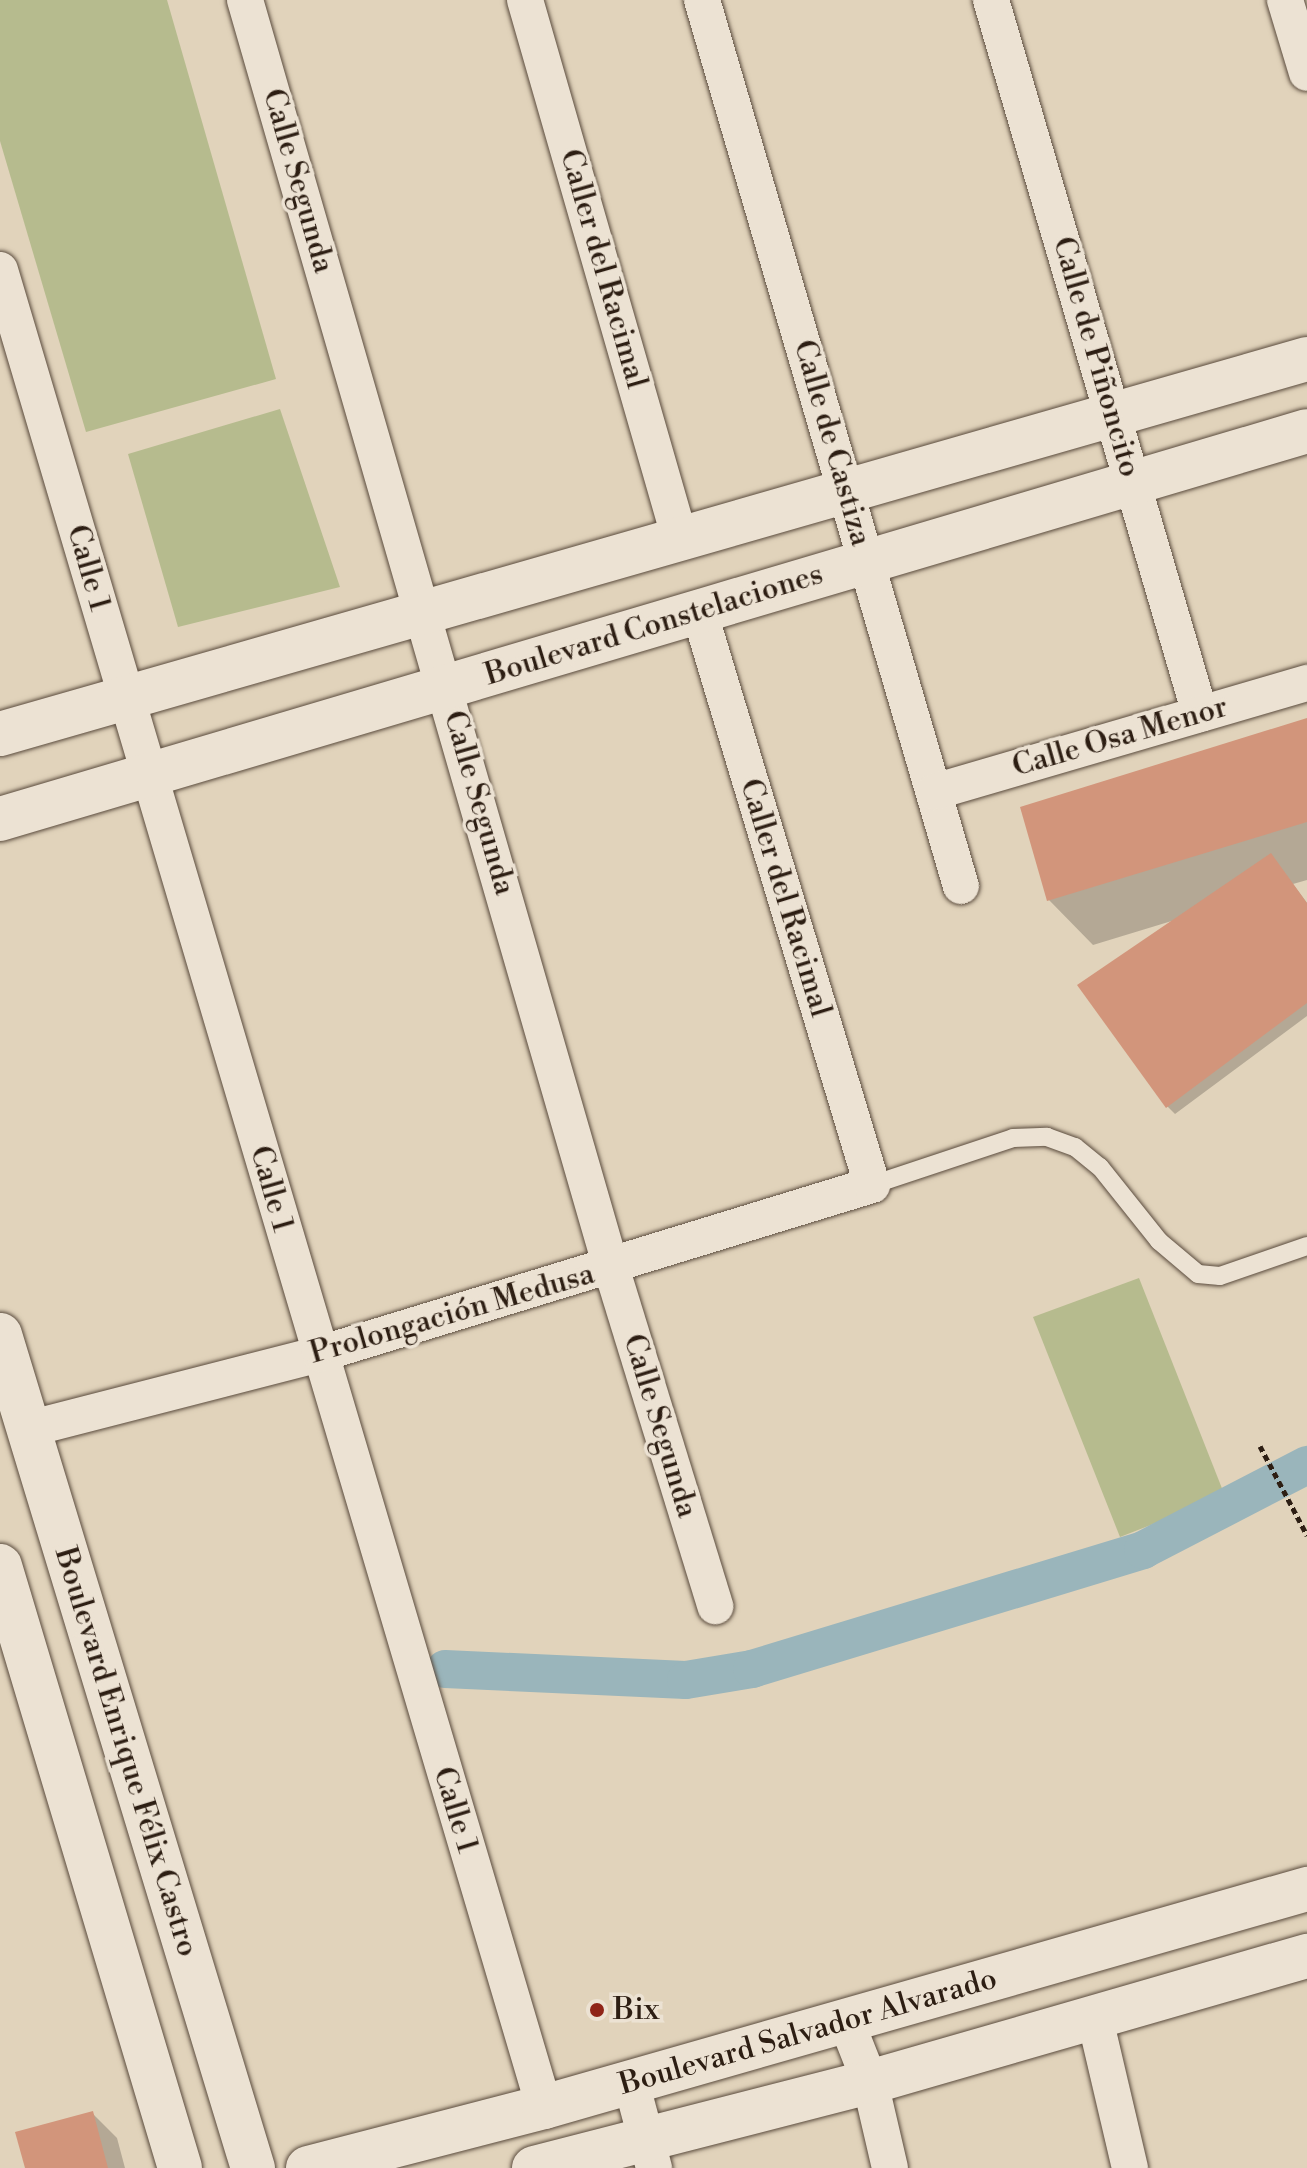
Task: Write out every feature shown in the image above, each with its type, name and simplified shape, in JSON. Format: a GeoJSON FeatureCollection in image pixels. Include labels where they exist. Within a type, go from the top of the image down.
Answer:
{"type":"FeatureCollection","features":[{"type":"Feature","properties":{"kind":"street","name":"Calle Segunda"},"geometry":{"type":"LineString","coordinates":[[245,0],[425,612],[611,1267],[715,1606]]}},
{"type":"Feature","properties":{"kind":"street","name":"Caller del Racimal"},"geometry":{"type":"LineString","coordinates":[[525,0],[680,539]]}},
{"type":"Feature","properties":{"kind":"street","name":"Calle de Castiza"},"geometry":{"type":"LineString","coordinates":[[702,0],[961,886]]}},
{"type":"Feature","properties":{"kind":"street","name":"Calle de Piñoncito"},"geometry":{"type":"LineString","coordinates":[[991,0],[1200,714]]}},
{"type":"Feature","properties":{"kind":"street"},"geometry":{"type":"LineString","coordinates":[[1285,0],[1307,73]]}},
{"type":"Feature","properties":{"kind":"street","name":"Calle 1"},"geometry":{"type":"LineString","coordinates":[[0,270],[544,2107]]}},
{"type":"Feature","properties":{"kind":"street"},"geometry":{"type":"LineString","coordinates":[[0,734],[1307,359]]}},
{"type":"Feature","properties":{"kind":"street","name":"Boulevard Constelaciones"},"geometry":{"type":"LineString","coordinates":[[0,819],[1307,431]]}},
{"type":"Feature","properties":{"kind":"street","name":"Caller del Racimal"},"geometry":{"type":"LineString","coordinates":[[699,611],[872,1185]]}},
{"type":"Feature","properties":{"kind":"street","name":"Calle Osa Menor"},"geometry":{"type":"LineString","coordinates":[[934,792],[1307,683]]}},
{"type":"Feature","properties":{"kind":"street","name":"Prolongación Medusa"},"geometry":{"type":"LineString","coordinates":[[28,1429],[320,1354],[872,1185]]}},
{"type":"Feature","properties":{"kind":"street","name":"Boulevard Enrique Félix Castro"},"geometry":{"type":"LineString","coordinates":[[0,1335],[253,2168]]}},
{"type":"Feature","properties":{"kind":"street"},"geometry":{"type":"LineString","coordinates":[[0,1566],[20,1655],[180,2168]]}},
{"type":"Feature","properties":{"kind":"street","name":"Boulevard Salvador Alvarado"},"geometry":{"type":"LineString","coordinates":[[308,2168],[544,2107],[1307,1889]]}},
{"type":"Feature","properties":{"kind":"street","name":"Boulevard Salvador Alvarado"},"geometry":{"type":"LineString","coordinates":[[534,2168],[650,2154],[870,2082],[1307,1956]]}},
{"type":"Feature","properties":{"kind":"street"},"geometry":{"type":"LineString","coordinates":[[1095,2019],[1130,2168]]}},
{"type":"Feature","properties":{"kind":"street"},"geometry":{"type":"LineString","coordinates":[[846,2021],[870,2082],[890,2168]]}},
{"type":"Feature","properties":{"kind":"street"},"geometry":{"type":"LineString","coordinates":[[631,2082],[650,2154]]}},
{"type":"Feature","properties":{"kind":"lane"},"geometry":{"type":"LineString","coordinates":[[872,1185],[1013,1138],[1047,1137],[1075,1147],[1100,1167],[1159,1241],[1198,1274],[1220,1276],[1307,1246]]}},
{"type":"Feature","properties":{"kind":"path"},"geometry":{"type":"LineString","coordinates":[[1260,1446],[1307,1535]]}},
{"type":"Feature","properties":{"kind":"green space"},"geometry":{"type":"Polygon","coordinates":[[[0,0],[167,0],[276,379],[86,432],[0,141],[0,0]]]}},
{"type":"Feature","properties":{"kind":"green space"},"geometry":{"type":"Polygon","coordinates":[[[280,409],[340,587],[178,627],[128,454],[280,409]]]}},
{"type":"Feature","properties":{"kind":"green space"},"geometry":{"type":"Polygon","coordinates":[[[1139,1278],[1225,1496],[1120,1537],[1033,1317],[1139,1278]]]}},
{"type":"Feature","properties":{"kind":"building"},"geometry":{"type":"Polygon","coordinates":[[[1307,718],[1307,822],[1047,901],[1020,807],[1307,718]]]}},
{"type":"Feature","properties":{"kind":"building"},"geometry":{"type":"Polygon","coordinates":[[[1271,853],[1307,903],[1307,1003],[1166,1108],[1077,985],[1271,853]]]}},
{"type":"Feature","properties":{"kind":"building"},"geometry":{"type":"Polygon","coordinates":[[[93,2111],[108,2168],[25,2168],[15,2132],[93,2111]]]}},
{"type":"Feature","properties":{"kind":"waterway"},"geometry":{"type":"LineString","coordinates":[[445,1669],[686,1680],[752,1669],[1143,1550],[1307,1465]]}},
{"type":"Feature","properties":{"kind":"place","name":"Bix"},"geometry":{"type":"Point","coordinates":[597,2010]}}]}
